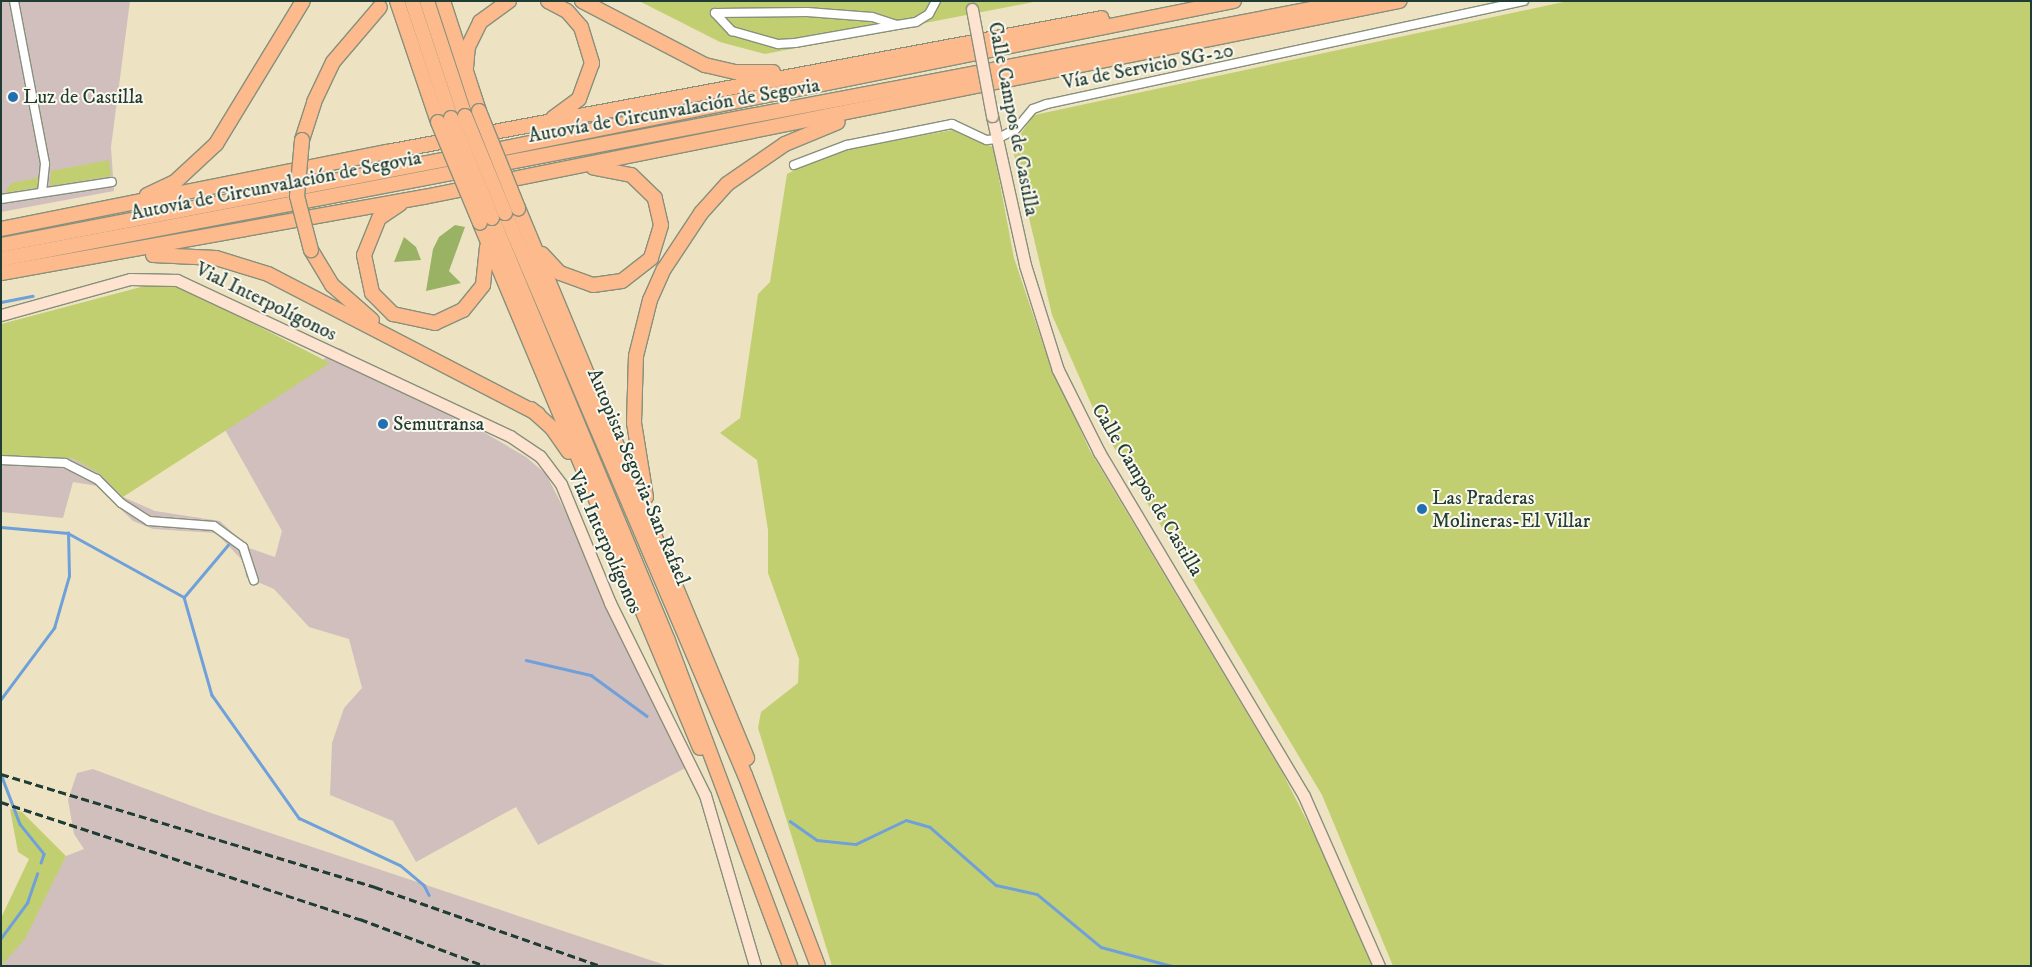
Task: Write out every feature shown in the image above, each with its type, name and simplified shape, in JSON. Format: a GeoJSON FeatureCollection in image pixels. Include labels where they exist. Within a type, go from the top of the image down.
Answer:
{"type":"FeatureCollection","features":[{"type":"Feature","properties":{"kind":"highway"},"geometry":{"type":"LineString","coordinates":[[4,229],[143,196],[175,182],[216,144],[303,1]]}},
{"type":"Feature","properties":{"kind":"highway"},"geometry":{"type":"LineString","coordinates":[[396,1],[444,120]]}},
{"type":"Feature","properties":{"kind":"highway","name":"Autopista Segovia-San Rafael"},"geometry":{"type":"LineString","coordinates":[[412,1],[444,120],[499,215],[795,898],[818,966]]}},
{"type":"Feature","properties":{"kind":"highway","name":"Autopista Segovia-San Rafael"},"geometry":{"type":"LineString","coordinates":[[427,1],[499,215],[668,641],[767,899],[790,966]]}},
{"type":"Feature","properties":{"kind":"highway"},"geometry":{"type":"LineString","coordinates":[[443,1],[479,112],[499,215],[613,539],[767,899]]}},
{"type":"Feature","properties":{"kind":"highway"},"geometry":{"type":"LineString","coordinates":[[472,92],[466,66],[471,38],[488,13],[509,1]]}},
{"type":"Feature","properties":{"kind":"highway"},"geometry":{"type":"LineString","coordinates":[[520,127],[568,110],[579,99],[591,75],[590,48],[581,27],[567,11],[548,1]]}},
{"type":"Feature","properties":{"kind":"highway"},"geometry":{"type":"LineString","coordinates":[[577,1],[689,58],[721,69],[768,72],[854,64]]}},
{"type":"Feature","properties":{"kind":"highway"},"geometry":{"type":"LineString","coordinates":[[582,1],[612,18]]}},
{"type":"Feature","properties":{"kind":"highway"},"geometry":{"type":"LineString","coordinates":[[4,229],[520,127],[854,64],[1206,1]]}},
{"type":"Feature","properties":{"kind":"highway","name":"Autovía de Circunvalación de Segovia"},"geometry":{"type":"LineString","coordinates":[[1,245],[1234,1]]}},
{"type":"Feature","properties":{"kind":"highway","name":"Autovía de Circunvalación de Segovia"},"geometry":{"type":"LineString","coordinates":[[1,259],[1354,1]]}},
{"type":"Feature","properties":{"kind":"highway"},"geometry":{"type":"LineString","coordinates":[[1,273],[112,256],[424,197],[964,91],[1399,1]]}},
{"type":"Feature","properties":{"kind":"highway"},"geometry":{"type":"LineString","coordinates":[[380,7],[333,62],[314,102],[302,140],[297,196],[311,250],[332,285],[359,310],[538,414],[560,438],[613,539]]}},
{"type":"Feature","properties":{"kind":"highway"},"geometry":{"type":"LineString","coordinates":[[687,608],[645,494],[634,423],[636,356],[650,300],[664,269],[700,213],[728,184],[785,144],[847,118],[964,91]]}},
{"type":"Feature","properties":{"kind":"highway"},"geometry":{"type":"LineString","coordinates":[[499,215],[526,227],[555,269],[593,285],[613,284],[636,274],[658,244],[662,225],[658,204],[639,180],[612,169],[549,172]]}},
{"type":"Feature","properties":{"kind":"highway"},"geometry":{"type":"LineString","coordinates":[[424,197],[387,212],[367,241],[366,281],[382,307],[393,314],[435,322],[455,316],[471,304],[488,265],[499,215]]}},
{"type":"Feature","properties":{"kind":"highway"},"geometry":{"type":"LineString","coordinates":[[526,227],[687,608],[754,775],[795,898]]}},
{"type":"Feature","properties":{"kind":"highway"},"geometry":{"type":"LineString","coordinates":[[112,256],[195,255],[252,268],[538,414]]}},
{"type":"Feature","properties":{"kind":"main road","name":"Calle Campos de Castilla"},"geometry":{"type":"LineString","coordinates":[[971,5],[997,139],[1043,330],[1078,413],[1304,796],[1379,966]]}},
{"type":"Feature","properties":{"kind":"main road","name":"Vial Interpolígonos"},"geometry":{"type":"LineString","coordinates":[[1,315],[130,279],[177,280],[510,436],[540,456],[561,484],[610,603],[705,795],[756,966]]}},
{"type":"Feature","properties":{"kind":"street"},"geometry":{"type":"LineString","coordinates":[[14,1],[45,174],[42,192]]}},
{"type":"Feature","properties":{"kind":"street"},"geometry":{"type":"LineString","coordinates":[[897,25],[872,17],[807,12],[715,13],[732,31],[778,44],[897,25],[929,14],[936,1]]}},
{"type":"Feature","properties":{"kind":"street","name":"Vía de Servicio SG-20"},"geometry":{"type":"LineString","coordinates":[[997,139],[1016,129],[1033,109],[1047,104],[1524,1]]}},
{"type":"Feature","properties":{"kind":"street"},"geometry":{"type":"LineString","coordinates":[[794,166],[847,145],[952,124],[987,140],[997,139]]}},
{"type":"Feature","properties":{"kind":"street"},"geometry":{"type":"LineString","coordinates":[[1,199],[112,182]]}},
{"type":"Feature","properties":{"kind":"street"},"geometry":{"type":"LineString","coordinates":[[1,460],[65,463],[97,479],[121,504],[149,521],[214,526],[243,547],[254,580]]}},
{"type":"Feature","properties":{"kind":"shaded area"},"geometry":{"type":"Polygon","coordinates":[[[1,1],[130,1],[111,147],[114,191],[1,212],[1,1]]]}},
{"type":"Feature","properties":{"kind":"shaded area"},"geometry":{"type":"Polygon","coordinates":[[[340,348],[526,457],[546,474],[695,763],[538,845],[516,807],[416,862],[393,821],[330,795],[332,743],[344,708],[362,688],[349,639],[309,627],[274,589],[246,577],[244,562],[216,533],[153,529],[133,521],[97,486],[73,482],[63,518],[1,512],[1,456],[50,455],[72,458],[99,472],[123,497],[155,511],[220,521],[249,548],[275,557],[282,531],[224,428],[340,348]]]}},
{"type":"Feature","properties":{"kind":"shaded area"},"geometry":{"type":"Polygon","coordinates":[[[93,769],[208,812],[668,966],[1,966],[1,917],[28,929],[66,856],[84,849],[74,834],[68,800],[77,773],[93,769]]]}},
{"type":"Feature","properties":{"kind":"green space"},"geometry":{"type":"Polygon","coordinates":[[[639,1],[1039,1],[765,54],[720,42],[639,1]]]}},
{"type":"Feature","properties":{"kind":"green space"},"geometry":{"type":"Polygon","coordinates":[[[1568,1],[2031,1],[2031,966],[1393,966],[1322,795],[1100,424],[1052,315],[1012,146],[1034,115],[1568,1]]]}},
{"type":"Feature","properties":{"kind":"green space"},"geometry":{"type":"Polygon","coordinates":[[[953,130],[993,147],[1014,258],[1045,350],[1089,449],[1282,772],[1329,864],[1372,966],[832,966],[758,728],[761,712],[798,683],[799,659],[768,573],[768,530],[757,460],[720,433],[740,418],[758,294],[770,282],[787,174],[832,151],[953,130]]]}},
{"type":"Feature","properties":{"kind":"green space"},"geometry":{"type":"Polygon","coordinates":[[[109,160],[111,176],[50,186],[51,171],[109,160]]]}},
{"type":"Feature","properties":{"kind":"green space"},"geometry":{"type":"Polygon","coordinates":[[[41,177],[39,187],[5,193],[11,183],[41,177]]]}},
{"type":"Feature","properties":{"kind":"green space"},"geometry":{"type":"Polygon","coordinates":[[[455,225],[465,227],[449,271],[461,283],[426,291],[433,249],[439,237],[455,225]]]}},
{"type":"Feature","properties":{"kind":"green space"},"geometry":{"type":"Polygon","coordinates":[[[404,237],[416,247],[421,260],[394,262],[404,237]]]}},
{"type":"Feature","properties":{"kind":"green space"},"geometry":{"type":"Polygon","coordinates":[[[156,283],[180,286],[330,363],[123,497],[99,473],[72,458],[1,456],[1,324],[156,283]]]}},
{"type":"Feature","properties":{"kind":"green space"},"geometry":{"type":"Polygon","coordinates":[[[10,809],[22,812],[66,856],[25,939],[1,966],[1,918],[29,859],[18,852],[10,809]]]}},
{"type":"Feature","properties":{"kind":"waterway"},"geometry":{"type":"LineString","coordinates":[[1,302],[32,296]]}},
{"type":"Feature","properties":{"kind":"waterway"},"geometry":{"type":"LineString","coordinates":[[1,527],[68,533],[184,597],[212,695],[299,818],[400,865],[424,885],[429,895]]}},
{"type":"Feature","properties":{"kind":"waterway"},"geometry":{"type":"LineString","coordinates":[[1,699],[54,628],[69,576],[68,533]]}},
{"type":"Feature","properties":{"kind":"waterway"},"geometry":{"type":"LineString","coordinates":[[184,597],[228,545]]}},
{"type":"Feature","properties":{"kind":"waterway"},"geometry":{"type":"LineString","coordinates":[[526,660],[591,675],[647,716]]}},
{"type":"Feature","properties":{"kind":"waterway"},"geometry":{"type":"LineString","coordinates":[[1,774],[20,824],[44,854],[41,863]]}},
{"type":"Feature","properties":{"kind":"waterway"},"geometry":{"type":"LineString","coordinates":[[790,821],[817,840],[856,844],[906,820],[930,827],[996,885],[1037,894],[1101,947],[1172,966]]}},
{"type":"Feature","properties":{"kind":"waterway"},"geometry":{"type":"LineString","coordinates":[[1,938],[27,903],[37,874]]}},
{"type":"Feature","properties":{"kind":"railway"},"geometry":{"type":"LineString","coordinates":[[1,774],[375,887],[601,966]]}},
{"type":"Feature","properties":{"kind":"railway"},"geometry":{"type":"LineString","coordinates":[[1,802],[360,919],[485,966]]}},
{"type":"Feature","properties":{"kind":"place","name":"Luz de Castilla"},"geometry":{"type":"Point","coordinates":[13,97]}},
{"type":"Feature","properties":{"kind":"place","name":"Semutransa"},"geometry":{"type":"Point","coordinates":[383,424]}},
{"type":"Feature","properties":{"kind":"place","name":"Las Praderas Molineras-El Villar"},"geometry":{"type":"Point","coordinates":[1422,509]}}]}
